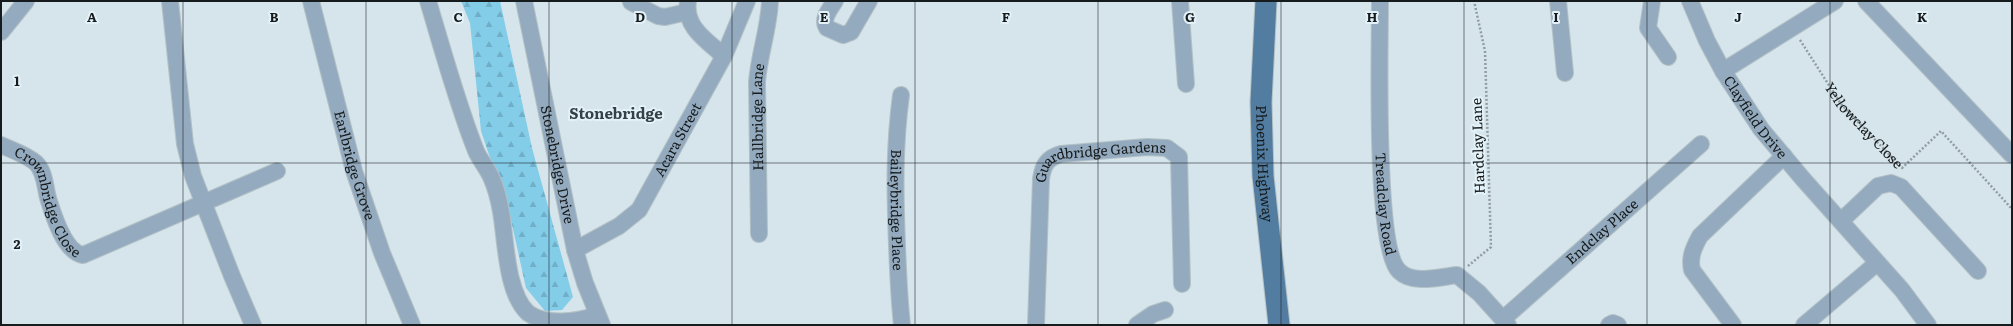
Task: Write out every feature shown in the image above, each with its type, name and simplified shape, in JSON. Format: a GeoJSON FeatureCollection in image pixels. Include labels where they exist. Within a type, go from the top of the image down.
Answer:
{"type":"FeatureCollection","features":[{"type":"Feature","properties":{"kind":"main road","name":"Phoenix Highway"},"geometry":{"type":"LineString","coordinates":[[1266,1],[1261,102],[1262,176],[1279,325]]}},
{"type":"Feature","properties":{"kind":"street"},"geometry":{"type":"LineString","coordinates":[[3,23],[26,1]]}},
{"type":"Feature","properties":{"kind":"street"},"geometry":{"type":"LineString","coordinates":[[170,1],[185,144],[193,176],[202,202],[253,325]]}},
{"type":"Feature","properties":{"kind":"street","name":"Earlbridge Grove"},"geometry":{"type":"LineString","coordinates":[[311,1],[354,172],[382,254],[412,325]]}},
{"type":"Feature","properties":{"kind":"street"},"geometry":{"type":"LineString","coordinates":[[428,1],[476,151],[490,176],[498,195],[509,267],[515,290],[522,305],[527,312],[536,319],[551,323],[599,320]]}},
{"type":"Feature","properties":{"kind":"street","name":"Stonebridge Drive"},"geometry":{"type":"LineString","coordinates":[[524,1],[576,250],[599,320]]}},
{"type":"Feature","properties":{"kind":"street","name":"Acara Street"},"geometry":{"type":"LineString","coordinates":[[576,250],[619,226],[639,210],[724,56],[747,1]]}},
{"type":"Feature","properties":{"kind":"street","name":"Hallbridge Lane"},"geometry":{"type":"LineString","coordinates":[[759,234],[757,82],[758,63],[770,1]]}},
{"type":"Feature","properties":{"kind":"street"},"geometry":{"type":"LineString","coordinates":[[835,1],[825,18],[825,23],[827,28],[843,35],[851,32],[869,1]]}},
{"type":"Feature","properties":{"kind":"street"},"geometry":{"type":"LineString","coordinates":[[1180,1],[1186,84]]}},
{"type":"Feature","properties":{"kind":"street","name":"Treadclay Road"},"geometry":{"type":"LineString","coordinates":[[1380,1],[1380,123],[1385,220],[1390,256],[1398,271],[1407,277],[1427,279],[1457,275]]}},
{"type":"Feature","properties":{"kind":"street"},"geometry":{"type":"LineString","coordinates":[[1558,1],[1564,73]]}},
{"type":"Feature","properties":{"kind":"street"},"geometry":{"type":"LineString","coordinates":[[1652,1],[1648,28],[1668,57]]}},
{"type":"Feature","properties":{"kind":"street","name":"Clayfield Drive"},"geometry":{"type":"LineString","coordinates":[[1690,1],[1707,40],[1723,71],[1761,129],[1902,290],[1928,325]]}},
{"type":"Feature","properties":{"kind":"street"},"geometry":{"type":"LineString","coordinates":[[1723,71],[1835,1]]}},
{"type":"Feature","properties":{"kind":"street"},"geometry":{"type":"LineString","coordinates":[[1866,1],[2012,155]]}},
{"type":"Feature","properties":{"kind":"street"},"geometry":{"type":"LineString","coordinates":[[632,2],[658,16],[665,18],[687,7],[696,31],[724,56]]}},
{"type":"Feature","properties":{"kind":"street","name":"Baileybridge Place"},"geometry":{"type":"LineString","coordinates":[[901,95],[895,138],[895,204],[899,304],[902,325]]}},
{"type":"Feature","properties":{"kind":"street","name":"Endclay Place"},"geometry":{"type":"LineString","coordinates":[[1506,322],[1701,144]]}},
{"type":"Feature","properties":{"kind":"street","name":"Crownbridge Close"},"geometry":{"type":"LineString","coordinates":[[1,145],[37,164],[44,176],[48,198],[64,240],[68,247],[77,254],[83,255],[202,202],[277,171]]}},
{"type":"Feature","properties":{"kind":"street","name":"Guardbridge Gardens"},"geometry":{"type":"LineString","coordinates":[[1036,325],[1041,179],[1043,167],[1051,157],[1061,154],[1147,147],[1167,148],[1179,157],[1182,284]]}},
{"type":"Feature","properties":{"kind":"street"},"geometry":{"type":"LineString","coordinates":[[1733,325],[1692,270],[1690,261],[1700,236],[1784,156]]}},
{"type":"Feature","properties":{"kind":"street"},"geometry":{"type":"LineString","coordinates":[[1841,221],[1878,186],[1891,183],[1901,187],[1978,271]]}},
{"type":"Feature","properties":{"kind":"street"},"geometry":{"type":"LineString","coordinates":[[1804,325],[1877,263]]}},
{"type":"Feature","properties":{"kind":"street"},"geometry":{"type":"LineString","coordinates":[[1457,275],[1479,293],[1506,322]]}},
{"type":"Feature","properties":{"kind":"street"},"geometry":{"type":"LineString","coordinates":[[1137,325],[1153,314],[1165,310]]}},
{"type":"Feature","properties":{"kind":"street"},"geometry":{"type":"LineString","coordinates":[[1609,325],[1618,325]]}},
{"type":"Feature","properties":{"kind":"path","name":"Hardclay Lane"},"geometry":{"type":"LineString","coordinates":[[1457,275],[1491,247],[1485,51],[1474,1]]}},
{"type":"Feature","properties":{"kind":"path","name":"Yellowclay Close"},"geometry":{"type":"LineString","coordinates":[[1793,28],[1841,104],[1902,168],[1941,131],[2012,209]]}},
{"type":"Feature","properties":{"kind":"green space"},"geometry":{"type":"Polygon","coordinates":[[[461,1],[500,1],[532,148],[573,297],[562,310],[545,311],[526,288],[511,220],[481,131],[470,23],[461,1]]]}},
{"type":"Feature","properties":{"kind":"district","name":"Stonebridge"},"geometry":{"type":"Point","coordinates":[616,114]}}]}
